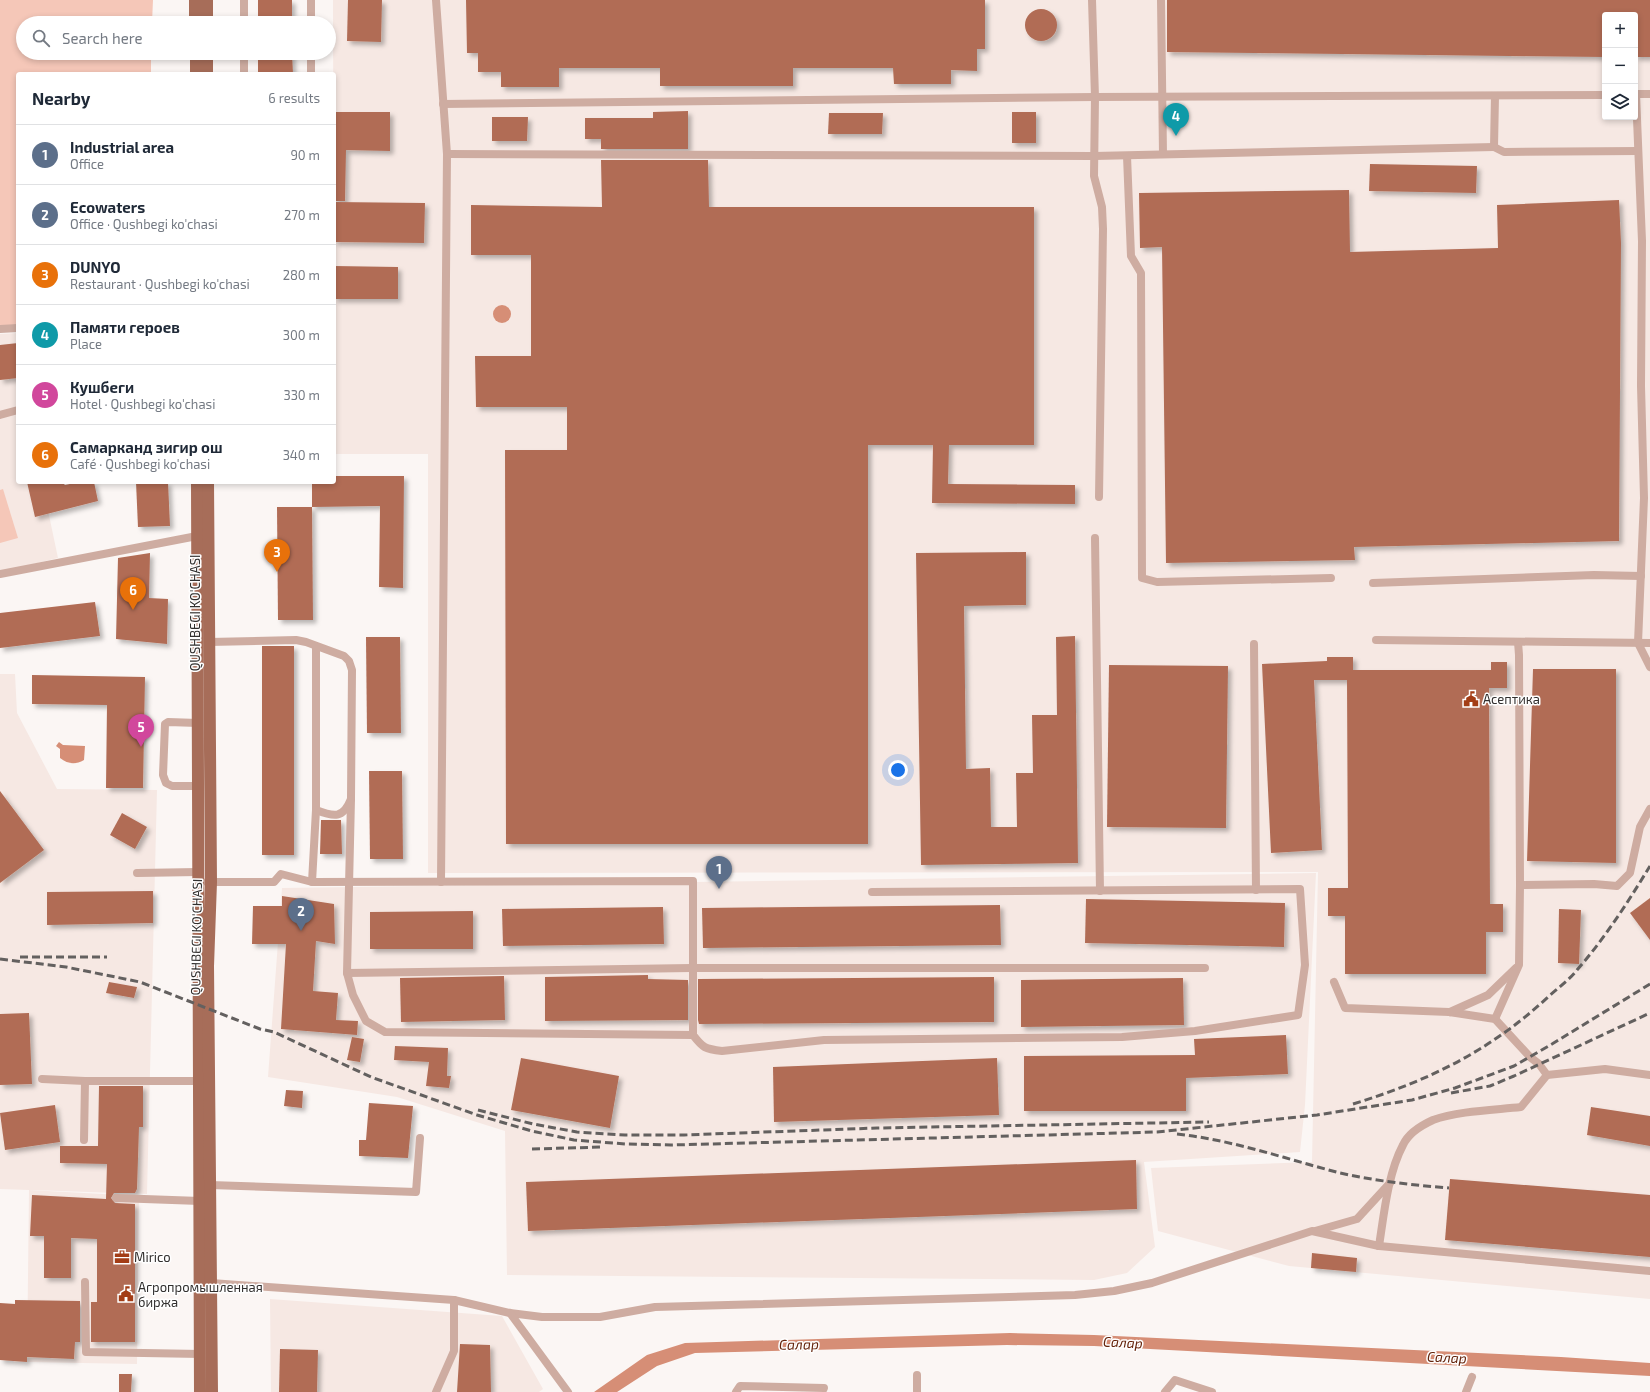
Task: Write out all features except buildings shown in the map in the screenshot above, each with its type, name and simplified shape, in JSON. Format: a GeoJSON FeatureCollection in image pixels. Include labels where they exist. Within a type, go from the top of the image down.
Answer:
{"type":"FeatureCollection","features":[{"type":"Feature","properties":{"kind":"main road"},"geometry":{"type":"LineString","coordinates":[[195,0],[196,16]]}},
{"type":"Feature","properties":{"kind":"main road"},"geometry":{"type":"LineString","coordinates":[[207,0],[207,16]]}},
{"type":"Feature","properties":{"kind":"main road"},"geometry":{"type":"LineString","coordinates":[[196,60],[196,72]]}},
{"type":"Feature","properties":{"kind":"main road"},"geometry":{"type":"LineString","coordinates":[[207,60],[207,72]]}},
{"type":"Feature","properties":{"kind":"main road","name":"QUSHBEGI KO'CHASI"},"geometry":{"type":"LineString","coordinates":[[197,484],[200,1081],[205,1185]]}},
{"type":"Feature","properties":{"kind":"main road","name":"QUSHBEGI KO'CHASI"},"geometry":{"type":"LineString","coordinates":[[208,484],[211,882],[208,966],[205,1201],[206,1354],[212,1392]]}},
{"type":"Feature","properties":{"kind":"main road","name":"QUSHBEGI KO'CHASI"},"geometry":{"type":"LineString","coordinates":[[200,1392],[206,1354]]}},
{"type":"Feature","properties":{"kind":"lane"},"geometry":{"type":"LineString","coordinates":[[244,0],[244,16]]}},
{"type":"Feature","properties":{"kind":"lane"},"geometry":{"type":"LineString","coordinates":[[311,0],[311,16]]}},
{"type":"Feature","properties":{"kind":"lane"},"geometry":{"type":"LineString","coordinates":[[436,0],[447,154],[441,882]]}},
{"type":"Feature","properties":{"kind":"lane"},"geometry":{"type":"LineString","coordinates":[[1092,0],[1095,97],[1094,176],[1102,206],[1103,229],[1098,497]]}},
{"type":"Feature","properties":{"kind":"lane"},"geometry":{"type":"LineString","coordinates":[[1161,0],[1163,154]]}},
{"type":"Feature","properties":{"kind":"lane"},"geometry":{"type":"LineString","coordinates":[[244,60],[244,72]]}},
{"type":"Feature","properties":{"kind":"lane"},"geometry":{"type":"LineString","coordinates":[[311,60],[311,72]]}},
{"type":"Feature","properties":{"kind":"lane"},"geometry":{"type":"LineString","coordinates":[[1638,94],[1650,94]]}},
{"type":"Feature","properties":{"kind":"lane"},"geometry":{"type":"LineString","coordinates":[[444,104],[1095,97],[1162,98],[1602,95]]}},
{"type":"Feature","properties":{"kind":"lane"},"geometry":{"type":"LineString","coordinates":[[1494,147],[1495,96]]}},
{"type":"Feature","properties":{"kind":"lane"},"geometry":{"type":"LineString","coordinates":[[1637,120],[1642,241],[1641,386],[1644,498],[1638,643],[1650,667]]}},
{"type":"Feature","properties":{"kind":"lane"},"geometry":{"type":"LineString","coordinates":[[447,154],[1127,156],[1494,147],[1504,152],[1638,151]]}},
{"type":"Feature","properties":{"kind":"lane"},"geometry":{"type":"LineString","coordinates":[[1127,156],[1131,256],[1141,273],[1142,578],[1157,582],[1331,578]]}},
{"type":"Feature","properties":{"kind":"lane"},"geometry":{"type":"LineString","coordinates":[[0,329],[16,328]]}},
{"type":"Feature","properties":{"kind":"lane"},"geometry":{"type":"LineString","coordinates":[[0,415],[16,411]]}},
{"type":"Feature","properties":{"kind":"lane"},"geometry":{"type":"LineString","coordinates":[[0,574],[197,536]]}},
{"type":"Feature","properties":{"kind":"lane"},"geometry":{"type":"LineString","coordinates":[[1095,538],[1100,891]]}},
{"type":"Feature","properties":{"kind":"lane"},"geometry":{"type":"LineString","coordinates":[[1373,583],[1594,575],[1641,576]]}},
{"type":"Feature","properties":{"kind":"lane"},"geometry":{"type":"LineString","coordinates":[[209,642],[296,640],[344,656],[349,661],[352,670],[347,973],[353,995],[366,1021],[385,1032],[693,1035]]}},
{"type":"Feature","properties":{"kind":"lane"},"geometry":{"type":"LineString","coordinates":[[1376,640],[1650,643]]}},
{"type":"Feature","properties":{"kind":"lane"},"geometry":{"type":"LineString","coordinates":[[1495,1019],[1519,965],[1520,885],[1518,642]]}},
{"type":"Feature","properties":{"kind":"lane"},"geometry":{"type":"LineString","coordinates":[[1254,644],[1256,890]]}},
{"type":"Feature","properties":{"kind":"lane"},"geometry":{"type":"LineString","coordinates":[[312,882],[316,810],[316,646]]}},
{"type":"Feature","properties":{"kind":"lane"},"geometry":{"type":"LineString","coordinates":[[198,723],[168,722],[165,724],[163,775],[166,783],[172,786],[198,786]]}},
{"type":"Feature","properties":{"kind":"lane"},"geometry":{"type":"LineString","coordinates":[[316,810],[330,816],[340,814],[346,810],[351,799]]}},
{"type":"Feature","properties":{"kind":"lane"},"geometry":{"type":"LineString","coordinates":[[1520,885],[1594,884],[1617,886],[1630,873],[1640,827],[1650,809]]}},
{"type":"Feature","properties":{"kind":"lane"},"geometry":{"type":"LineString","coordinates":[[137,873],[198,877],[211,882],[274,882],[281,874],[312,882],[693,881],[691,968],[693,1035],[701,1046],[710,1050],[722,1051],[824,1040],[1122,1037],[1195,1031],[1298,1015],[1305,965],[1300,889],[872,892]]}},
{"type":"Feature","properties":{"kind":"lane"},"geometry":{"type":"LineString","coordinates":[[1449,1012],[1488,995],[1519,965]]}},
{"type":"Feature","properties":{"kind":"lane"},"geometry":{"type":"LineString","coordinates":[[347,973],[691,968],[1205,968]]}},
{"type":"Feature","properties":{"kind":"lane"},"geometry":{"type":"LineString","coordinates":[[1334,982],[1345,1008],[1449,1012],[1495,1019],[1530,1057],[1539,1064],[1547,1075]]}},
{"type":"Feature","properties":{"kind":"lane"},"geometry":{"type":"LineString","coordinates":[[1379,1246],[1390,1183],[1403,1144],[1411,1134],[1423,1126],[1446,1117],[1521,1107],[1547,1075],[1605,1069],[1650,1074]]}},
{"type":"Feature","properties":{"kind":"lane"},"geometry":{"type":"LineString","coordinates":[[42,1079],[86,1081],[200,1081]]}},
{"type":"Feature","properties":{"kind":"lane"},"geometry":{"type":"LineString","coordinates":[[84,1140],[86,1081]]}},
{"type":"Feature","properties":{"kind":"lane"},"geometry":{"type":"LineString","coordinates":[[205,1185],[416,1192],[420,1138]]}},
{"type":"Feature","properties":{"kind":"lane"},"geometry":{"type":"LineString","coordinates":[[206,1283],[454,1300],[510,1313],[542,1317],[600,1318],[655,1307],[1075,1295],[1114,1291],[1152,1283],[1312,1231],[1356,1219],[1390,1183]]}},
{"type":"Feature","properties":{"kind":"lane"},"geometry":{"type":"LineString","coordinates":[[116,1198],[205,1201]]}},
{"type":"Feature","properties":{"kind":"lane"},"geometry":{"type":"LineString","coordinates":[[1312,1231],[1379,1246],[1650,1271]]}},
{"type":"Feature","properties":{"kind":"lane"},"geometry":{"type":"LineString","coordinates":[[85,1282],[86,1352],[206,1354]]}},
{"type":"Feature","properties":{"kind":"lane"},"geometry":{"type":"LineString","coordinates":[[436,1392],[454,1351],[454,1300]]}},
{"type":"Feature","properties":{"kind":"lane"},"geometry":{"type":"LineString","coordinates":[[510,1313],[568,1392]]}},
{"type":"Feature","properties":{"kind":"lane"},"geometry":{"type":"LineString","coordinates":[[917,1392],[918,1375]]}},
{"type":"Feature","properties":{"kind":"lane"},"geometry":{"type":"LineString","coordinates":[[1466,1392],[1472,1377]]}},
{"type":"Feature","properties":{"kind":"lane"},"geometry":{"type":"LineString","coordinates":[[1165,1392],[1175,1380],[1212,1392]]}},
{"type":"Feature","properties":{"kind":"lane"},"geometry":{"type":"LineString","coordinates":[[736,1392],[740,1386],[824,1388],[822,1392]]}},
{"type":"Feature","properties":{"kind":"shaded area"},"geometry":{"type":"Polygon","coordinates":[[[0,0],[153,0],[152,16],[16,16],[16,60],[151,60],[151,72],[16,72],[16,325],[0,326],[0,0]]]}},
{"type":"Feature","properties":{"kind":"shaded area"},"geometry":{"type":"Polygon","coordinates":[[[333,0],[1650,0],[1650,1299],[1289,1266],[1158,1231],[1151,1168],[1312,1162],[1318,872],[428,873],[428,454],[336,454],[336,72],[333,72],[333,60],[336,60],[336,16],[333,16],[333,0]]]}},
{"type":"Feature","properties":{"kind":"shaded area"},"geometry":{"type":"Polygon","coordinates":[[[16,333],[16,484],[42,484],[58,558],[0,572],[0,334],[16,333]]]}},
{"type":"Feature","properties":{"kind":"shaded area"},"geometry":{"type":"Polygon","coordinates":[[[3,489],[18,538],[0,543],[0,490],[3,489]]]}},
{"type":"Feature","properties":{"kind":"shaded area"},"geometry":{"type":"Polygon","coordinates":[[[0,674],[15,674],[17,713],[57,789],[157,790],[147,1194],[0,1189],[0,674]]]}},
{"type":"Feature","properties":{"kind":"shaded area"},"geometry":{"type":"Polygon","coordinates":[[[1316,873],[1305,1105],[1300,1152],[1144,1162],[1155,1247],[1127,1273],[1094,1280],[507,1275],[505,1131],[397,1097],[268,1077],[282,888],[1316,873]]]}},
{"type":"Feature","properties":{"kind":"shaded area"},"geometry":{"type":"Polygon","coordinates":[[[29,1190],[139,1196],[137,1364],[27,1362],[29,1190]]]}},
{"type":"Feature","properties":{"kind":"shaded area"},"geometry":{"type":"Polygon","coordinates":[[[270,1299],[502,1316],[543,1389],[539,1392],[271,1392],[270,1299]]]}},
{"type":"Feature","properties":{"kind":"water"},"geometry":{"type":"Polygon","coordinates":[[[502,305],[508,308],[511,314],[508,320],[502,323],[496,320],[493,314],[496,308],[502,305]]]}},
{"type":"Feature","properties":{"kind":"water"},"geometry":{"type":"Polygon","coordinates":[[[59,742],[63,745],[85,746],[84,760],[78,763],[72,763],[66,762],[60,758],[60,749],[56,746],[59,742]]]}},
{"type":"Feature","properties":{"kind":"water","name":"Салар"},"geometry":{"type":"Polygon","coordinates":[[[1010,1333],[1094,1335],[1561,1357],[1650,1363],[1650,1376],[1094,1346],[1007,1345],[695,1353],[657,1366],[617,1392],[594,1392],[647,1355],[685,1343],[1010,1333]]]}},
{"type":"Feature","properties":{"kind":"railway"},"geometry":{"type":"LineString","coordinates":[[1353,1104],[1407,1085],[1457,1062],[1481,1049],[1526,1016],[1574,974],[1616,920],[1650,866]]}},
{"type":"Feature","properties":{"kind":"railway"},"geometry":{"type":"LineString","coordinates":[[20,957],[107,957]]}},
{"type":"Feature","properties":{"kind":"railway"},"geometry":{"type":"LineString","coordinates":[[0,959],[66,967],[140,982],[260,1029],[274,1032],[371,1077],[477,1115],[532,1131],[574,1140],[625,1144],[671,1145],[1157,1132],[1317,1115],[1412,1100],[1455,1088],[1514,1066],[1650,984]]}},
{"type":"Feature","properties":{"kind":"railway"},"geometry":{"type":"LineString","coordinates":[[1451,1093],[1490,1086],[1650,1013]]}},
{"type":"Feature","properties":{"kind":"railway"},"geometry":{"type":"LineString","coordinates":[[478,1110],[533,1124],[577,1132],[625,1135],[684,1135],[877,1128],[1209,1122]]}},
{"type":"Feature","properties":{"kind":"railway"},"geometry":{"type":"LineString","coordinates":[[1177,1134],[1239,1145],[1354,1176],[1421,1186],[1449,1188]]}},
{"type":"Feature","properties":{"kind":"railway"},"geometry":{"type":"LineString","coordinates":[[532,1149],[603,1147]]}},
{"type":"Feature","properties":{"kind":"place","name":"Памяти героев"},"geometry":{"type":"Point","coordinates":[1176,136]}},
{"type":"Feature","properties":{"kind":"place","name":"DUNYO"},"geometry":{"type":"Point","coordinates":[277,572]}},
{"type":"Feature","properties":{"kind":"place","name":"Самарканд зигир ош"},"geometry":{"type":"Point","coordinates":[133,610]}},
{"type":"Feature","properties":{"kind":"place","name":"Асептика"},"geometry":{"type":"Point","coordinates":[1471,699]}},
{"type":"Feature","properties":{"kind":"place","name":"Кушбеги"},"geometry":{"type":"Point","coordinates":[141,747]}},
{"type":"Feature","properties":{"kind":"place","name":"Industrial area"},"geometry":{"type":"Point","coordinates":[719,889]}},
{"type":"Feature","properties":{"kind":"place","name":"Ecowaters"},"geometry":{"type":"Point","coordinates":[301,931]}},
{"type":"Feature","properties":{"kind":"place","name":"Mirico"},"geometry":{"type":"Point","coordinates":[122,1257]}},
{"type":"Feature","properties":{"kind":"place","name":"Агропромышленная биржа"},"geometry":{"type":"Point","coordinates":[126,1294]}}]}
